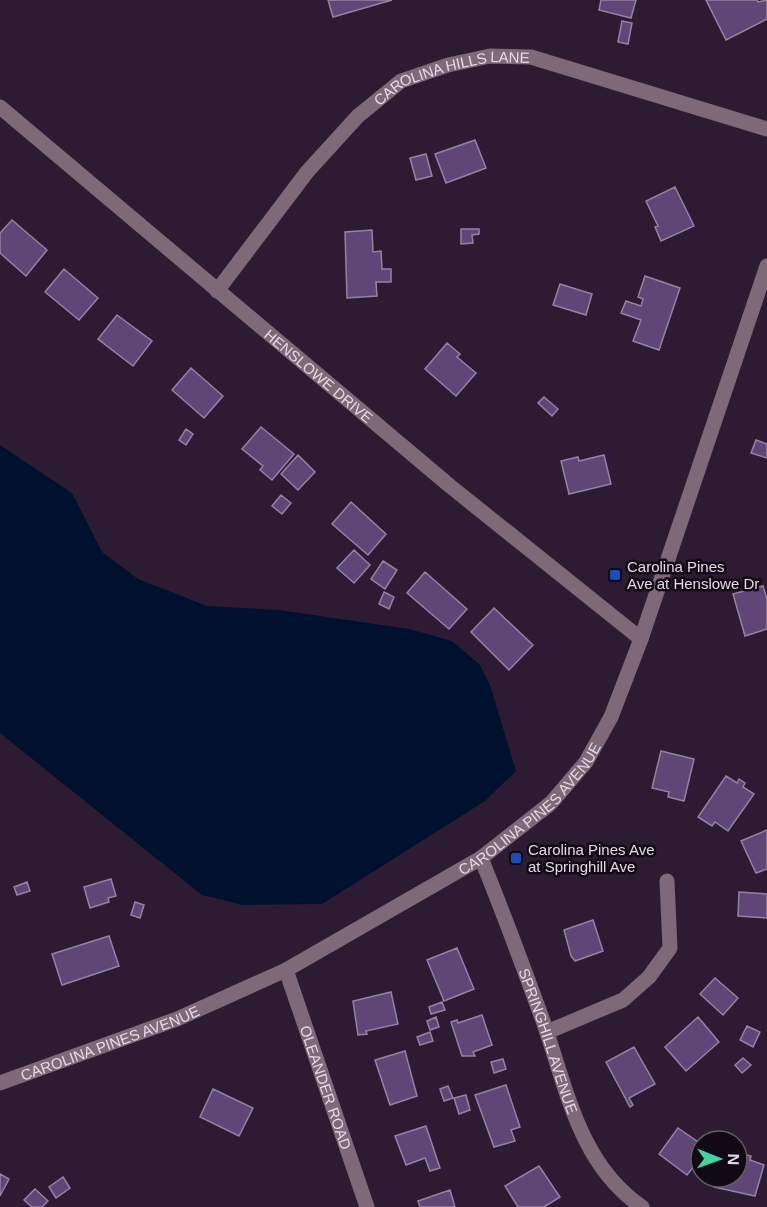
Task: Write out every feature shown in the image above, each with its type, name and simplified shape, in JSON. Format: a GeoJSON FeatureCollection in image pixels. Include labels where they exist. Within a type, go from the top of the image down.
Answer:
{"type":"FeatureCollection","features":[{"type":"Feature","properties":{"kind":"street","name":"CAROLINA HILLS LANE"},"geometry":{"type":"LineString","coordinates":[[217,291],[307,172],[358,116],[402,81],[448,65],[490,56],[531,57],[767,129]]}},
{"type":"Feature","properties":{"kind":"street","name":"HENSLOWE DRIVE"},"geometry":{"type":"LineString","coordinates":[[0,107],[450,486],[641,639]]}},
{"type":"Feature","properties":{"kind":"street","name":"CAROLINA PINES AVENUE"},"geometry":{"type":"LineString","coordinates":[[0,1083],[177,1019],[286,970],[481,858],[551,803],[586,762],[611,717],[641,639],[767,266]]}},
{"type":"Feature","properties":{"kind":"street","name":"SPRINGHILL AVENUE"},"geometry":{"type":"LineString","coordinates":[[481,858],[547,1032],[570,1107],[586,1143],[622,1194],[642,1207]]}},
{"type":"Feature","properties":{"kind":"street"},"geometry":{"type":"LineString","coordinates":[[547,1032],[623,1000],[649,977],[670,948],[666,881]]}},
{"type":"Feature","properties":{"kind":"street","name":"OLEANDER ROAD"},"geometry":{"type":"LineString","coordinates":[[286,970],[367,1207]]}},
{"type":"Feature","properties":{"kind":"water"},"geometry":{"type":"Polygon","coordinates":[[[0,445],[72,493],[102,552],[138,579],[207,606],[279,610],[409,629],[452,641],[480,665],[490,685],[516,771],[485,801],[322,904],[243,905],[202,895],[0,733],[0,445]]]}},
{"type":"Feature","properties":{"kind":"building"},"geometry":{"type":"Polygon","coordinates":[[[328,0],[392,0],[333,17],[328,0]]]}},
{"type":"Feature","properties":{"kind":"building"},"geometry":{"type":"Polygon","coordinates":[[[601,0],[636,0],[631,18],[599,10],[601,0]]]}},
{"type":"Feature","properties":{"kind":"building"},"geometry":{"type":"Polygon","coordinates":[[[706,0],[757,0],[758,2],[767,0],[767,19],[726,40],[706,0]]]}},
{"type":"Feature","properties":{"kind":"building"},"geometry":{"type":"Polygon","coordinates":[[[622,21],[632,23],[628,44],[618,42],[622,21]]]}},
{"type":"Feature","properties":{"kind":"building"},"geometry":{"type":"Polygon","coordinates":[[[475,140],[486,168],[446,183],[435,154],[475,140]]]}},
{"type":"Feature","properties":{"kind":"building"},"geometry":{"type":"Polygon","coordinates":[[[426,154],[432,176],[416,180],[410,158],[426,154]]]}},
{"type":"Feature","properties":{"kind":"building"},"geometry":{"type":"Polygon","coordinates":[[[675,187],[694,226],[661,241],[655,227],[658,226],[646,201],[675,187]]]}},
{"type":"Feature","properties":{"kind":"building"},"geometry":{"type":"Polygon","coordinates":[[[12,220],[47,250],[26,276],[0,253],[0,233],[12,220]]]}},
{"type":"Feature","properties":{"kind":"building"},"geometry":{"type":"Polygon","coordinates":[[[461,229],[479,229],[479,234],[472,235],[473,243],[461,244],[461,229]]]}},
{"type":"Feature","properties":{"kind":"building"},"geometry":{"type":"Polygon","coordinates":[[[372,230],[373,252],[381,251],[382,269],[391,269],[391,282],[376,282],[377,296],[347,298],[345,232],[372,230]]]}},
{"type":"Feature","properties":{"kind":"building"},"geometry":{"type":"Polygon","coordinates":[[[64,269],[98,298],[79,320],[45,292],[64,269]]]}},
{"type":"Feature","properties":{"kind":"building"},"geometry":{"type":"Polygon","coordinates":[[[645,276],[680,288],[659,350],[633,341],[641,320],[621,313],[626,301],[641,306],[643,299],[638,297],[645,276]]]}},
{"type":"Feature","properties":{"kind":"building"},"geometry":{"type":"Polygon","coordinates":[[[560,284],[592,294],[586,315],[553,305],[560,284]]]}},
{"type":"Feature","properties":{"kind":"building"},"geometry":{"type":"Polygon","coordinates":[[[117,315],[152,341],[133,366],[98,339],[117,315]]]}},
{"type":"Feature","properties":{"kind":"building"},"geometry":{"type":"Polygon","coordinates":[[[447,343],[460,354],[457,357],[476,373],[456,396],[425,369],[447,343]]]}},
{"type":"Feature","properties":{"kind":"building"},"geometry":{"type":"Polygon","coordinates":[[[191,368],[223,396],[204,418],[172,390],[191,368]]]}},
{"type":"Feature","properties":{"kind":"building"},"geometry":{"type":"Polygon","coordinates":[[[544,397],[558,409],[552,416],[538,403],[544,397]]]}},
{"type":"Feature","properties":{"kind":"building"},"geometry":{"type":"Polygon","coordinates":[[[261,427],[294,454],[272,480],[260,470],[263,466],[242,449],[261,427]]]}},
{"type":"Feature","properties":{"kind":"building"},"geometry":{"type":"Polygon","coordinates":[[[186,429],[193,434],[186,445],[179,440],[186,429]]]}},
{"type":"Feature","properties":{"kind":"building"},"geometry":{"type":"Polygon","coordinates":[[[756,440],[767,444],[767,458],[751,453],[756,440]]]}},
{"type":"Feature","properties":{"kind":"building"},"geometry":{"type":"Polygon","coordinates":[[[298,455],[315,472],[298,490],[281,474],[298,455]]]}},
{"type":"Feature","properties":{"kind":"building"},"geometry":{"type":"Polygon","coordinates":[[[604,455],[611,484],[569,494],[561,461],[578,457],[579,461],[604,455]]]}},
{"type":"Feature","properties":{"kind":"building"},"geometry":{"type":"Polygon","coordinates":[[[281,495],[291,503],[282,514],[272,506],[281,495]]]}},
{"type":"Feature","properties":{"kind":"building"},"geometry":{"type":"Polygon","coordinates":[[[351,502],[386,534],[368,555],[332,524],[351,502]]]}},
{"type":"Feature","properties":{"kind":"building"},"geometry":{"type":"Polygon","coordinates":[[[354,550],[370,565],[354,583],[337,568],[354,550]]]}},
{"type":"Feature","properties":{"kind":"building"},"geometry":{"type":"Polygon","coordinates":[[[383,561],[397,570],[385,589],[371,579],[383,561]]]}},
{"type":"Feature","properties":{"kind":"building"},"geometry":{"type":"Polygon","coordinates":[[[425,572],[467,609],[449,629],[407,593],[425,572]]]}},
{"type":"Feature","properties":{"kind":"building"},"geometry":{"type":"Polygon","coordinates":[[[763,586],[767,599],[767,629],[745,636],[733,594],[763,586]]]}},
{"type":"Feature","properties":{"kind":"building"},"geometry":{"type":"Polygon","coordinates":[[[384,592],[394,597],[389,609],[379,604],[384,592]]]}},
{"type":"Feature","properties":{"kind":"building"},"geometry":{"type":"Polygon","coordinates":[[[494,608],[533,645],[509,670],[471,632],[494,608]]]}},
{"type":"Feature","properties":{"kind":"building"},"geometry":{"type":"Polygon","coordinates":[[[661,751],[694,759],[684,801],[668,797],[669,792],[652,788],[661,751]]]}},
{"type":"Feature","properties":{"kind":"building"},"geometry":{"type":"Polygon","coordinates":[[[726,776],[737,783],[739,779],[745,783],[743,787],[754,794],[728,831],[715,822],[712,826],[698,817],[726,776]]]}},
{"type":"Feature","properties":{"kind":"building"},"geometry":{"type":"Polygon","coordinates":[[[767,830],[767,869],[756,873],[741,841],[767,830]]]}},
{"type":"Feature","properties":{"kind":"building"},"geometry":{"type":"Polygon","coordinates":[[[111,879],[116,896],[108,898],[109,902],[90,908],[84,887],[111,879]]]}},
{"type":"Feature","properties":{"kind":"building"},"geometry":{"type":"Polygon","coordinates":[[[27,882],[30,891],[17,895],[14,887],[27,882]]]}},
{"type":"Feature","properties":{"kind":"building"},"geometry":{"type":"Polygon","coordinates":[[[739,892],[767,894],[767,918],[738,916],[739,892]]]}},
{"type":"Feature","properties":{"kind":"building"},"geometry":{"type":"Polygon","coordinates":[[[135,902],[144,905],[140,918],[131,915],[135,902]]]}},
{"type":"Feature","properties":{"kind":"building"},"geometry":{"type":"Polygon","coordinates":[[[593,920],[603,951],[575,961],[571,956],[564,930],[593,920]]]}},
{"type":"Feature","properties":{"kind":"building"},"geometry":{"type":"Polygon","coordinates":[[[109,936],[119,966],[62,985],[52,954],[109,936]]]}},
{"type":"Feature","properties":{"kind":"building"},"geometry":{"type":"Polygon","coordinates":[[[457,948],[474,989],[444,1001],[427,960],[457,948]]]}},
{"type":"Feature","properties":{"kind":"building"},"geometry":{"type":"Polygon","coordinates":[[[715,978],[738,998],[723,1015],[700,994],[715,978]]]}},
{"type":"Feature","properties":{"kind":"building"},"geometry":{"type":"Polygon","coordinates":[[[391,992],[398,1024],[358,1035],[353,1001],[391,992]]]}},
{"type":"Feature","properties":{"kind":"building"},"geometry":{"type":"Polygon","coordinates":[[[442,1002],[445,1010],[431,1014],[429,1007],[442,1002]]]}},
{"type":"Feature","properties":{"kind":"building"},"geometry":{"type":"Polygon","coordinates":[[[482,1015],[492,1045],[473,1052],[475,1056],[462,1056],[451,1022],[457,1020],[458,1023],[482,1015]]]}},
{"type":"Feature","properties":{"kind":"building"},"geometry":{"type":"Polygon","coordinates":[[[436,1017],[439,1027],[430,1030],[427,1021],[436,1017]]]}},
{"type":"Feature","properties":{"kind":"building"},"geometry":{"type":"Polygon","coordinates":[[[698,1017],[719,1042],[686,1071],[665,1047],[698,1017]]]}},
{"type":"Feature","properties":{"kind":"building"},"geometry":{"type":"Polygon","coordinates":[[[747,1026],[760,1032],[753,1047],[740,1040],[747,1026]]]}},
{"type":"Feature","properties":{"kind":"building"},"geometry":{"type":"Polygon","coordinates":[[[430,1032],[433,1041],[420,1045],[417,1037],[430,1032]]]}},
{"type":"Feature","properties":{"kind":"building"},"geometry":{"type":"Polygon","coordinates":[[[634,1047],[655,1084],[629,1098],[633,1105],[630,1107],[606,1062],[634,1047]]]}},
{"type":"Feature","properties":{"kind":"building"},"geometry":{"type":"Polygon","coordinates":[[[405,1051],[417,1096],[390,1105],[375,1060],[405,1051]]]}},
{"type":"Feature","properties":{"kind":"building"},"geometry":{"type":"Polygon","coordinates":[[[743,1058],[751,1065],[742,1073],[735,1065],[743,1058]]]}},
{"type":"Feature","properties":{"kind":"building"},"geometry":{"type":"Polygon","coordinates":[[[503,1059],[506,1069],[494,1073],[491,1062],[503,1059]]]}},
{"type":"Feature","properties":{"kind":"building"},"geometry":{"type":"Polygon","coordinates":[[[506,1085],[520,1127],[511,1130],[515,1141],[494,1147],[475,1095],[506,1085]]]}},
{"type":"Feature","properties":{"kind":"building"},"geometry":{"type":"Polygon","coordinates":[[[448,1086],[453,1098],[444,1101],[440,1089],[448,1086]]]}},
{"type":"Feature","properties":{"kind":"building"},"geometry":{"type":"Polygon","coordinates":[[[213,1089],[253,1108],[239,1136],[200,1117],[213,1089]]]}},
{"type":"Feature","properties":{"kind":"building"},"geometry":{"type":"Polygon","coordinates":[[[466,1095],[470,1110],[459,1114],[454,1098],[466,1095]]]}},
{"type":"Feature","properties":{"kind":"building"},"geometry":{"type":"Polygon","coordinates":[[[426,1126],[440,1168],[430,1171],[425,1158],[406,1165],[395,1136],[426,1126]]]}},
{"type":"Feature","properties":{"kind":"building"},"geometry":{"type":"Polygon","coordinates":[[[678,1128],[689,1136],[689,1172],[687,1175],[659,1154],[678,1128]]]}},
{"type":"Feature","properties":{"kind":"building"},"geometry":{"type":"Polygon","coordinates":[[[749,1156],[751,1156],[750,1160],[764,1165],[755,1196],[723,1189],[749,1189],[749,1156]]]}},
{"type":"Feature","properties":{"kind":"building"},"geometry":{"type":"Polygon","coordinates":[[[539,1166],[560,1197],[544,1207],[518,1207],[505,1186],[539,1166]]]}},
{"type":"Feature","properties":{"kind":"building"},"geometry":{"type":"Polygon","coordinates":[[[0,1174],[9,1179],[0,1196],[0,1174]]]}},
{"type":"Feature","properties":{"kind":"building"},"geometry":{"type":"Polygon","coordinates":[[[63,1177],[70,1188],[56,1198],[49,1187],[63,1177]]]}},
{"type":"Feature","properties":{"kind":"building"},"geometry":{"type":"Polygon","coordinates":[[[35,1189],[48,1201],[42,1207],[32,1207],[24,1200],[35,1189]]]}},
{"type":"Feature","properties":{"kind":"building"},"geometry":{"type":"Polygon","coordinates":[[[450,1190],[455,1207],[420,1207],[418,1201],[450,1190]]]}},
{"type":"Feature","properties":{"kind":"place","name":"Carolina Pines Ave at Henslowe Dr"},"geometry":{"type":"Point","coordinates":[615,575]}},
{"type":"Feature","properties":{"kind":"place","name":"Carolina Pines Ave at Springhill Ave"},"geometry":{"type":"Point","coordinates":[516,858]}}]}
